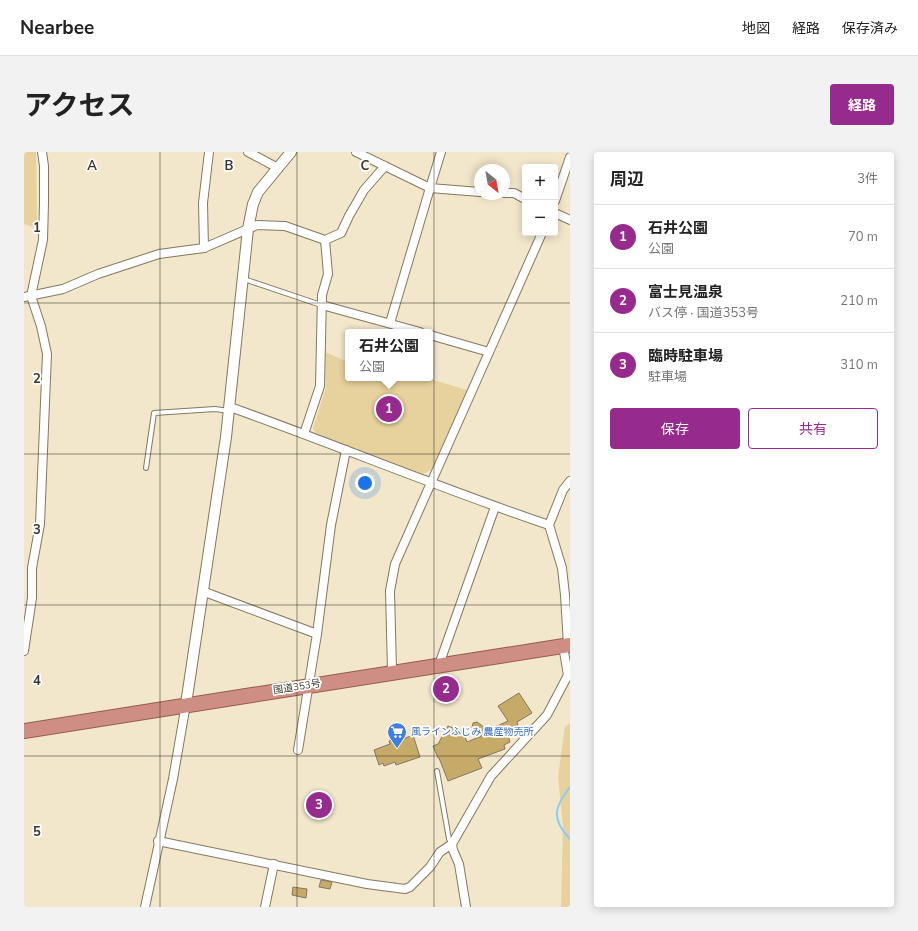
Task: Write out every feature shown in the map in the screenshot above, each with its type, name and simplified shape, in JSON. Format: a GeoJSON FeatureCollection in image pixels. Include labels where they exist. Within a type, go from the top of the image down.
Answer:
{"type":"FeatureCollection","features":[{"type":"Feature","properties":{"kind":"highway","name":"国道353号"},"geometry":{"type":"LineString","coordinates":[[24,731],[392,671],[567,645]]}},
{"type":"Feature","properties":{"kind":"street"},"geometry":{"type":"LineString","coordinates":[[24,651],[32,598],[32,568],[40,524],[47,354],[41,326],[27,297],[43,240],[44,166],[42,152]]}},
{"type":"Feature","properties":{"kind":"street"},"geometry":{"type":"LineString","coordinates":[[204,248],[203,202],[209,152]]}},
{"type":"Feature","properties":{"kind":"street"},"geometry":{"type":"LineString","coordinates":[[248,152],[278,168]]}},
{"type":"Feature","properties":{"kind":"street"},"geometry":{"type":"LineString","coordinates":[[145,907],[158,841],[173,779],[186,704],[230,409],[248,229],[253,204],[258,192],[291,152]]}},
{"type":"Feature","properties":{"kind":"street"},"geometry":{"type":"LineString","coordinates":[[356,152],[430,188],[474,192]]}},
{"type":"Feature","properties":{"kind":"street"},"geometry":{"type":"LineString","coordinates":[[390,323],[441,152]]}},
{"type":"Feature","properties":{"kind":"street"},"geometry":{"type":"LineString","coordinates":[[558,191],[570,157]]}},
{"type":"Feature","properties":{"kind":"street"},"geometry":{"type":"LineString","coordinates":[[27,297],[63,289],[98,274],[159,254],[204,248],[250,227],[263,224],[285,226],[325,240],[341,233],[364,190],[385,166]]}},
{"type":"Feature","properties":{"kind":"street"},"geometry":{"type":"LineString","coordinates":[[510,194],[522,198]]}},
{"type":"Feature","properties":{"kind":"street"},"geometry":{"type":"LineString","coordinates":[[558,214],[570,220]]}},
{"type":"Feature","properties":{"kind":"street"},"geometry":{"type":"LineString","coordinates":[[392,671],[390,591],[395,564],[541,236]]}},
{"type":"Feature","properties":{"kind":"street"},"geometry":{"type":"LineString","coordinates":[[304,434],[320,386],[322,295],[328,274],[325,240]]}},
{"type":"Feature","properties":{"kind":"street"},"geometry":{"type":"LineString","coordinates":[[322,305],[410,329]]}},
{"type":"Feature","properties":{"kind":"street"},"geometry":{"type":"LineString","coordinates":[[433,336],[489,352]]}},
{"type":"Feature","properties":{"kind":"street"},"geometry":{"type":"LineString","coordinates":[[230,409],[304,434],[549,526]]}},
{"type":"Feature","properties":{"kind":"street"},"geometry":{"type":"LineString","coordinates":[[298,750],[317,634],[330,525],[346,450]]}},
{"type":"Feature","properties":{"kind":"street"},"geometry":{"type":"LineString","coordinates":[[158,841],[367,884],[405,889],[410,888],[425,872],[440,852],[452,844],[491,776],[547,715],[568,675],[565,596],[562,568],[549,526],[559,497],[570,481]]}},
{"type":"Feature","properties":{"kind":"street"},"geometry":{"type":"LineString","coordinates":[[441,664],[441,659],[495,507]]}},
{"type":"Feature","properties":{"kind":"street"},"geometry":{"type":"LineString","coordinates":[[202,591],[317,634]]}},
{"type":"Feature","properties":{"kind":"street"},"geometry":{"type":"LineString","coordinates":[[452,844],[459,864],[466,907]]}},
{"type":"Feature","properties":{"kind":"street"},"geometry":{"type":"LineString","coordinates":[[265,907],[274,864]]}},
{"type":"Feature","properties":{"kind":"lane"},"geometry":{"type":"LineString","coordinates":[[243,279],[322,305]]}},
{"type":"Feature","properties":{"kind":"lane"},"geometry":{"type":"LineString","coordinates":[[146,468],[154,413],[230,409]]}},
{"type":"Feature","properties":{"kind":"lane"},"geometry":{"type":"LineString","coordinates":[[437,771],[447,832],[452,844]]}},
{"type":"Feature","properties":{"kind":"shaded area"},"geometry":{"type":"Polygon","coordinates":[[[24,152],[36,152],[37,228],[24,224],[24,152]]]}},
{"type":"Feature","properties":{"kind":"shaded area"},"geometry":{"type":"Polygon","coordinates":[[[325,352],[345,361],[345,381],[433,380],[467,390],[431,470],[423,474],[316,433],[313,429],[326,387],[325,352]]]}},
{"type":"Feature","properties":{"kind":"shaded area"},"geometry":{"type":"Polygon","coordinates":[[[570,723],[570,907],[561,907],[563,826],[558,777],[565,727],[570,723]]]}},
{"type":"Feature","properties":{"kind":"building"},"geometry":{"type":"Polygon","coordinates":[[[519,693],[532,713],[517,722],[518,725],[507,732],[510,742],[504,745],[505,749],[478,759],[482,768],[448,781],[433,746],[438,744],[448,726],[463,732],[467,742],[482,736],[472,728],[473,723],[477,722],[488,730],[508,721],[498,706],[519,693]]]}},
{"type":"Feature","properties":{"kind":"building"},"geometry":{"type":"Polygon","coordinates":[[[413,735],[420,757],[396,765],[395,762],[384,766],[383,763],[379,765],[374,750],[390,744],[389,741],[402,736],[403,739],[413,735]]]}},
{"type":"Feature","properties":{"kind":"building"},"geometry":{"type":"Polygon","coordinates":[[[321,880],[332,882],[330,889],[319,887],[321,880]]]}},
{"type":"Feature","properties":{"kind":"building"},"geometry":{"type":"Polygon","coordinates":[[[293,887],[307,889],[306,898],[292,895],[293,887]]]}},
{"type":"Feature","properties":{"kind":"waterway"},"geometry":{"type":"LineString","coordinates":[[570,787],[561,801],[557,813],[557,819],[564,832],[570,839]]}},
{"type":"Feature","properties":{"kind":"place","name":"石井公園"},"geometry":{"type":"Point","coordinates":[389,409]}},
{"type":"Feature","properties":{"kind":"place","name":"富士見温泉"},"geometry":{"type":"Point","coordinates":[446,689]}},
{"type":"Feature","properties":{"kind":"place","name":"風ラインふじみ 農産物売所"},"geometry":{"type":"Point","coordinates":[397,749]}},
{"type":"Feature","properties":{"kind":"place","name":"臨時駐車場"},"geometry":{"type":"Point","coordinates":[319,805]}}]}
